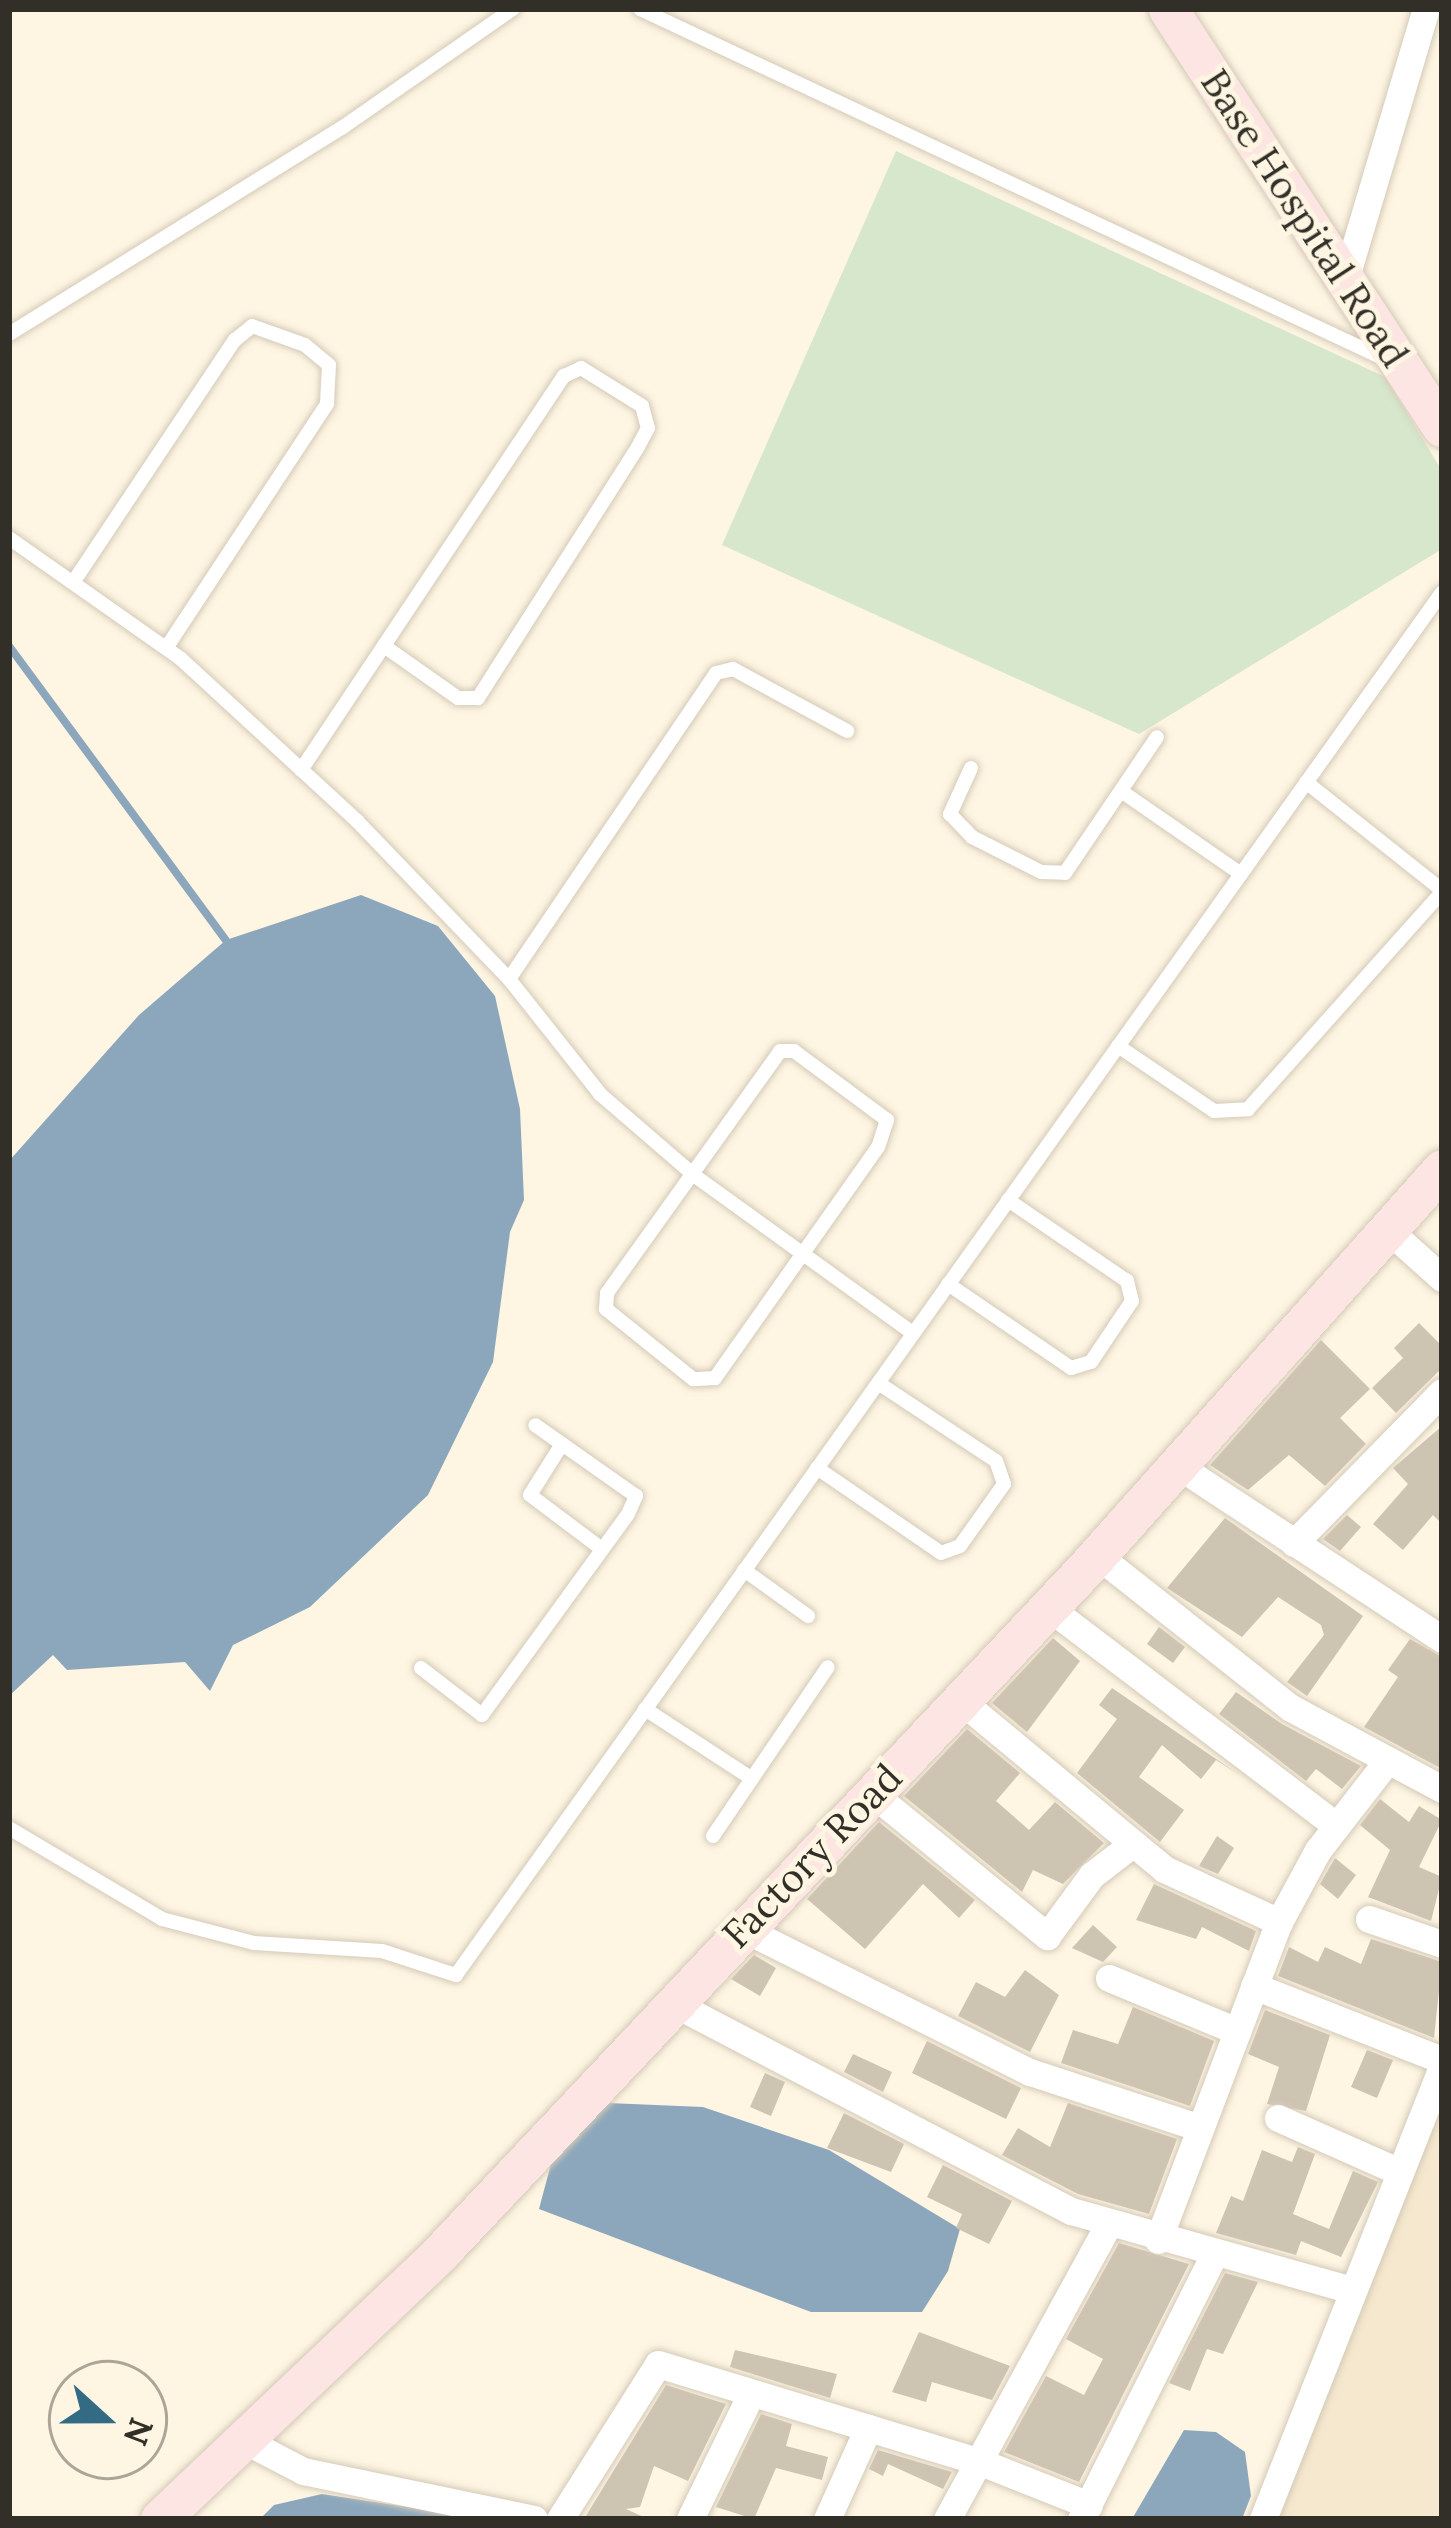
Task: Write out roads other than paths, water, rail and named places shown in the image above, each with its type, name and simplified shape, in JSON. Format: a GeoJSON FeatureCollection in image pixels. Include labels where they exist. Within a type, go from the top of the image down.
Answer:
{"type":"FeatureCollection","features":[{"type":"Feature","properties":{"kind":"street","name":"Base Hospital Road"},"geometry":{"type":"LineString","coordinates":[[1168,9],[1442,427]]}},
{"type":"Feature","properties":{"kind":"street"},"geometry":{"type":"LineString","coordinates":[[1345,280],[1426,9]]}},
{"type":"Feature","properties":{"kind":"street","name":"Factory Road"},"geometry":{"type":"LineString","coordinates":[[160,2519],[240,2438],[440,2253],[1048,1607],[1442,1169]]}},
{"type":"Feature","properties":{"kind":"street"},"geometry":{"type":"LineString","coordinates":[[1386,1228],[1442,1278]]}},
{"type":"Feature","properties":{"kind":"street"},"geometry":{"type":"LineString","coordinates":[[1294,1543],[1442,1392]]}},
{"type":"Feature","properties":{"kind":"street"},"geometry":{"type":"LineString","coordinates":[[1177,1465],[1442,1639]]}},
{"type":"Feature","properties":{"kind":"street"},"geometry":{"type":"LineString","coordinates":[[1096,1555],[1291,1708],[1442,1790]]}},
{"type":"Feature","properties":{"kind":"street"},"geometry":{"type":"LineString","coordinates":[[1048,1607],[1336,1826]]}},
{"type":"Feature","properties":{"kind":"street"},"geometry":{"type":"LineString","coordinates":[[960,1700],[1131,1845],[1279,1922]]}},
{"type":"Feature","properties":{"kind":"street"},"geometry":{"type":"LineString","coordinates":[[1158,2240],[1279,1922],[1336,1826],[1388,1761]]}},
{"type":"Feature","properties":{"kind":"street"},"geometry":{"type":"LineString","coordinates":[[873,1794],[1047,1936],[1092,1875],[1131,1845]]}},
{"type":"Feature","properties":{"kind":"street"},"geometry":{"type":"LineString","coordinates":[[1369,1919],[1442,1945]]}},
{"type":"Feature","properties":{"kind":"street"},"geometry":{"type":"LineString","coordinates":[[742,1928],[1030,2072],[1200,2128]]}},
{"type":"Feature","properties":{"kind":"street"},"geometry":{"type":"LineString","coordinates":[[1109,1978],[1237,2030]]}},
{"type":"Feature","properties":{"kind":"street"},"geometry":{"type":"LineString","coordinates":[[1254,1986],[1442,2064],[1263,2519]]}},
{"type":"Feature","properties":{"kind":"street"},"geometry":{"type":"LineString","coordinates":[[673,2003],[1108,2223],[1212,2258],[1352,2290]]}},
{"type":"Feature","properties":{"kind":"street"},"geometry":{"type":"LineString","coordinates":[[1278,2118],[1400,2172]]}},
{"type":"Feature","properties":{"kind":"street"},"geometry":{"type":"LineString","coordinates":[[947,2519],[982,2463],[1108,2223]]}},
{"type":"Feature","properties":{"kind":"street"},"geometry":{"type":"LineString","coordinates":[[560,2519],[658,2365],[982,2463],[1085,2512],[1212,2258]]}},
{"type":"Feature","properties":{"kind":"street"},"geometry":{"type":"LineString","coordinates":[[690,2519],[750,2396]]}},
{"type":"Feature","properties":{"kind":"street"},"geometry":{"type":"LineString","coordinates":[[827,2519],[868,2428]]}},
{"type":"Feature","properties":{"kind":"street"},"geometry":{"type":"LineString","coordinates":[[240,2438],[303,2471],[534,2519]]}},
{"type":"Feature","properties":{"kind":"lane"},"geometry":{"type":"LineString","coordinates":[[9,334],[343,127],[513,9]]}},
{"type":"Feature","properties":{"kind":"lane"},"geometry":{"type":"LineString","coordinates":[[640,9],[1402,368]]}},
{"type":"Feature","properties":{"kind":"lane"},"geometry":{"type":"LineString","coordinates":[[74,581],[235,340],[252,326],[305,344],[329,365],[327,404],[166,649]]}},
{"type":"Feature","properties":{"kind":"lane"},"geometry":{"type":"LineString","coordinates":[[301,770],[564,376],[581,368],[642,406],[648,428],[638,447],[478,698],[458,698],[384,646]]}},
{"type":"Feature","properties":{"kind":"lane"},"geometry":{"type":"LineString","coordinates":[[9,538],[166,649],[301,770],[508,980],[600,1094],[694,1176],[913,1333]]}},
{"type":"Feature","properties":{"kind":"lane"},"geometry":{"type":"LineString","coordinates":[[9,1828],[162,1919],[254,1943],[382,1951],[456,1975],[1442,592]]}},
{"type":"Feature","properties":{"kind":"lane"},"geometry":{"type":"LineString","coordinates":[[508,980],[716,673],[733,669],[847,731]]}},
{"type":"Feature","properties":{"kind":"lane"},"geometry":{"type":"LineString","coordinates":[[971,767],[950,814],[972,837],[1041,872],[1065,873],[1157,737]]}},
{"type":"Feature","properties":{"kind":"lane"},"geometry":{"type":"LineString","coordinates":[[1118,1046],[1214,1111],[1248,1109],[1442,891],[1306,782]]}},
{"type":"Feature","properties":{"kind":"lane"},"geometry":{"type":"LineString","coordinates":[[1121,790],[1241,874]]}},
{"type":"Feature","properties":{"kind":"lane"},"geometry":{"type":"LineString","coordinates":[[780,1051],[882,1112],[878,1147],[802,1253],[715,1378],[693,1379],[606,1309],[607,1293],[780,1051]]}},
{"type":"Feature","properties":{"kind":"lane"},"geometry":{"type":"LineString","coordinates":[[948,1284],[1071,1368],[1091,1361],[1132,1301],[1127,1281],[1008,1201]]}},
{"type":"Feature","properties":{"kind":"lane"},"geometry":{"type":"LineString","coordinates":[[817,1468],[941,1553],[960,1546],[1004,1484],[996,1461],[878,1383]]}},
{"type":"Feature","properties":{"kind":"lane"},"geometry":{"type":"LineString","coordinates":[[421,1668],[482,1715],[636,1496],[535,1425]]}},
{"type":"Feature","properties":{"kind":"lane"},"geometry":{"type":"LineString","coordinates":[[562,1444],[530,1496],[602,1549]]}},
{"type":"Feature","properties":{"kind":"lane"},"geometry":{"type":"LineString","coordinates":[[744,1570],[808,1616]]}},
{"type":"Feature","properties":{"kind":"lane"},"geometry":{"type":"LineString","coordinates":[[712,1836],[828,1667]]}},
{"type":"Feature","properties":{"kind":"lane"},"geometry":{"type":"LineString","coordinates":[[645,1709],[752,1778]]}},
{"type":"Feature","properties":{"kind":"water"},"geometry":{"type":"Polygon","coordinates":[[[361,895],[438,926],[495,996],[520,1109],[524,1200],[510,1232],[493,1362],[428,1495],[310,1607],[233,1645],[210,1691],[185,1662],[67,1670],[53,1655],[9,1696],[9,1161],[139,1015],[226,940],[361,895]]]}},
{"type":"Feature","properties":{"kind":"water"},"geometry":{"type":"Polygon","coordinates":[[[608,2103],[703,2107],[829,2150],[960,2229],[948,2271],[922,2312],[811,2312],[539,2209],[556,2145],[608,2103]]]}},
{"type":"Feature","properties":{"kind":"water"},"geometry":{"type":"Polygon","coordinates":[[[1184,2430],[1216,2432],[1245,2452],[1251,2496],[1242,2519],[1132,2519],[1184,2430]]]}},
{"type":"Feature","properties":{"kind":"water"},"geometry":{"type":"Polygon","coordinates":[[[322,2494],[475,2519],[260,2519],[274,2505],[322,2494]]]}},
{"type":"Feature","properties":{"kind":"waterway"},"geometry":{"type":"LineString","coordinates":[[9,646],[226,940]]}}]}
